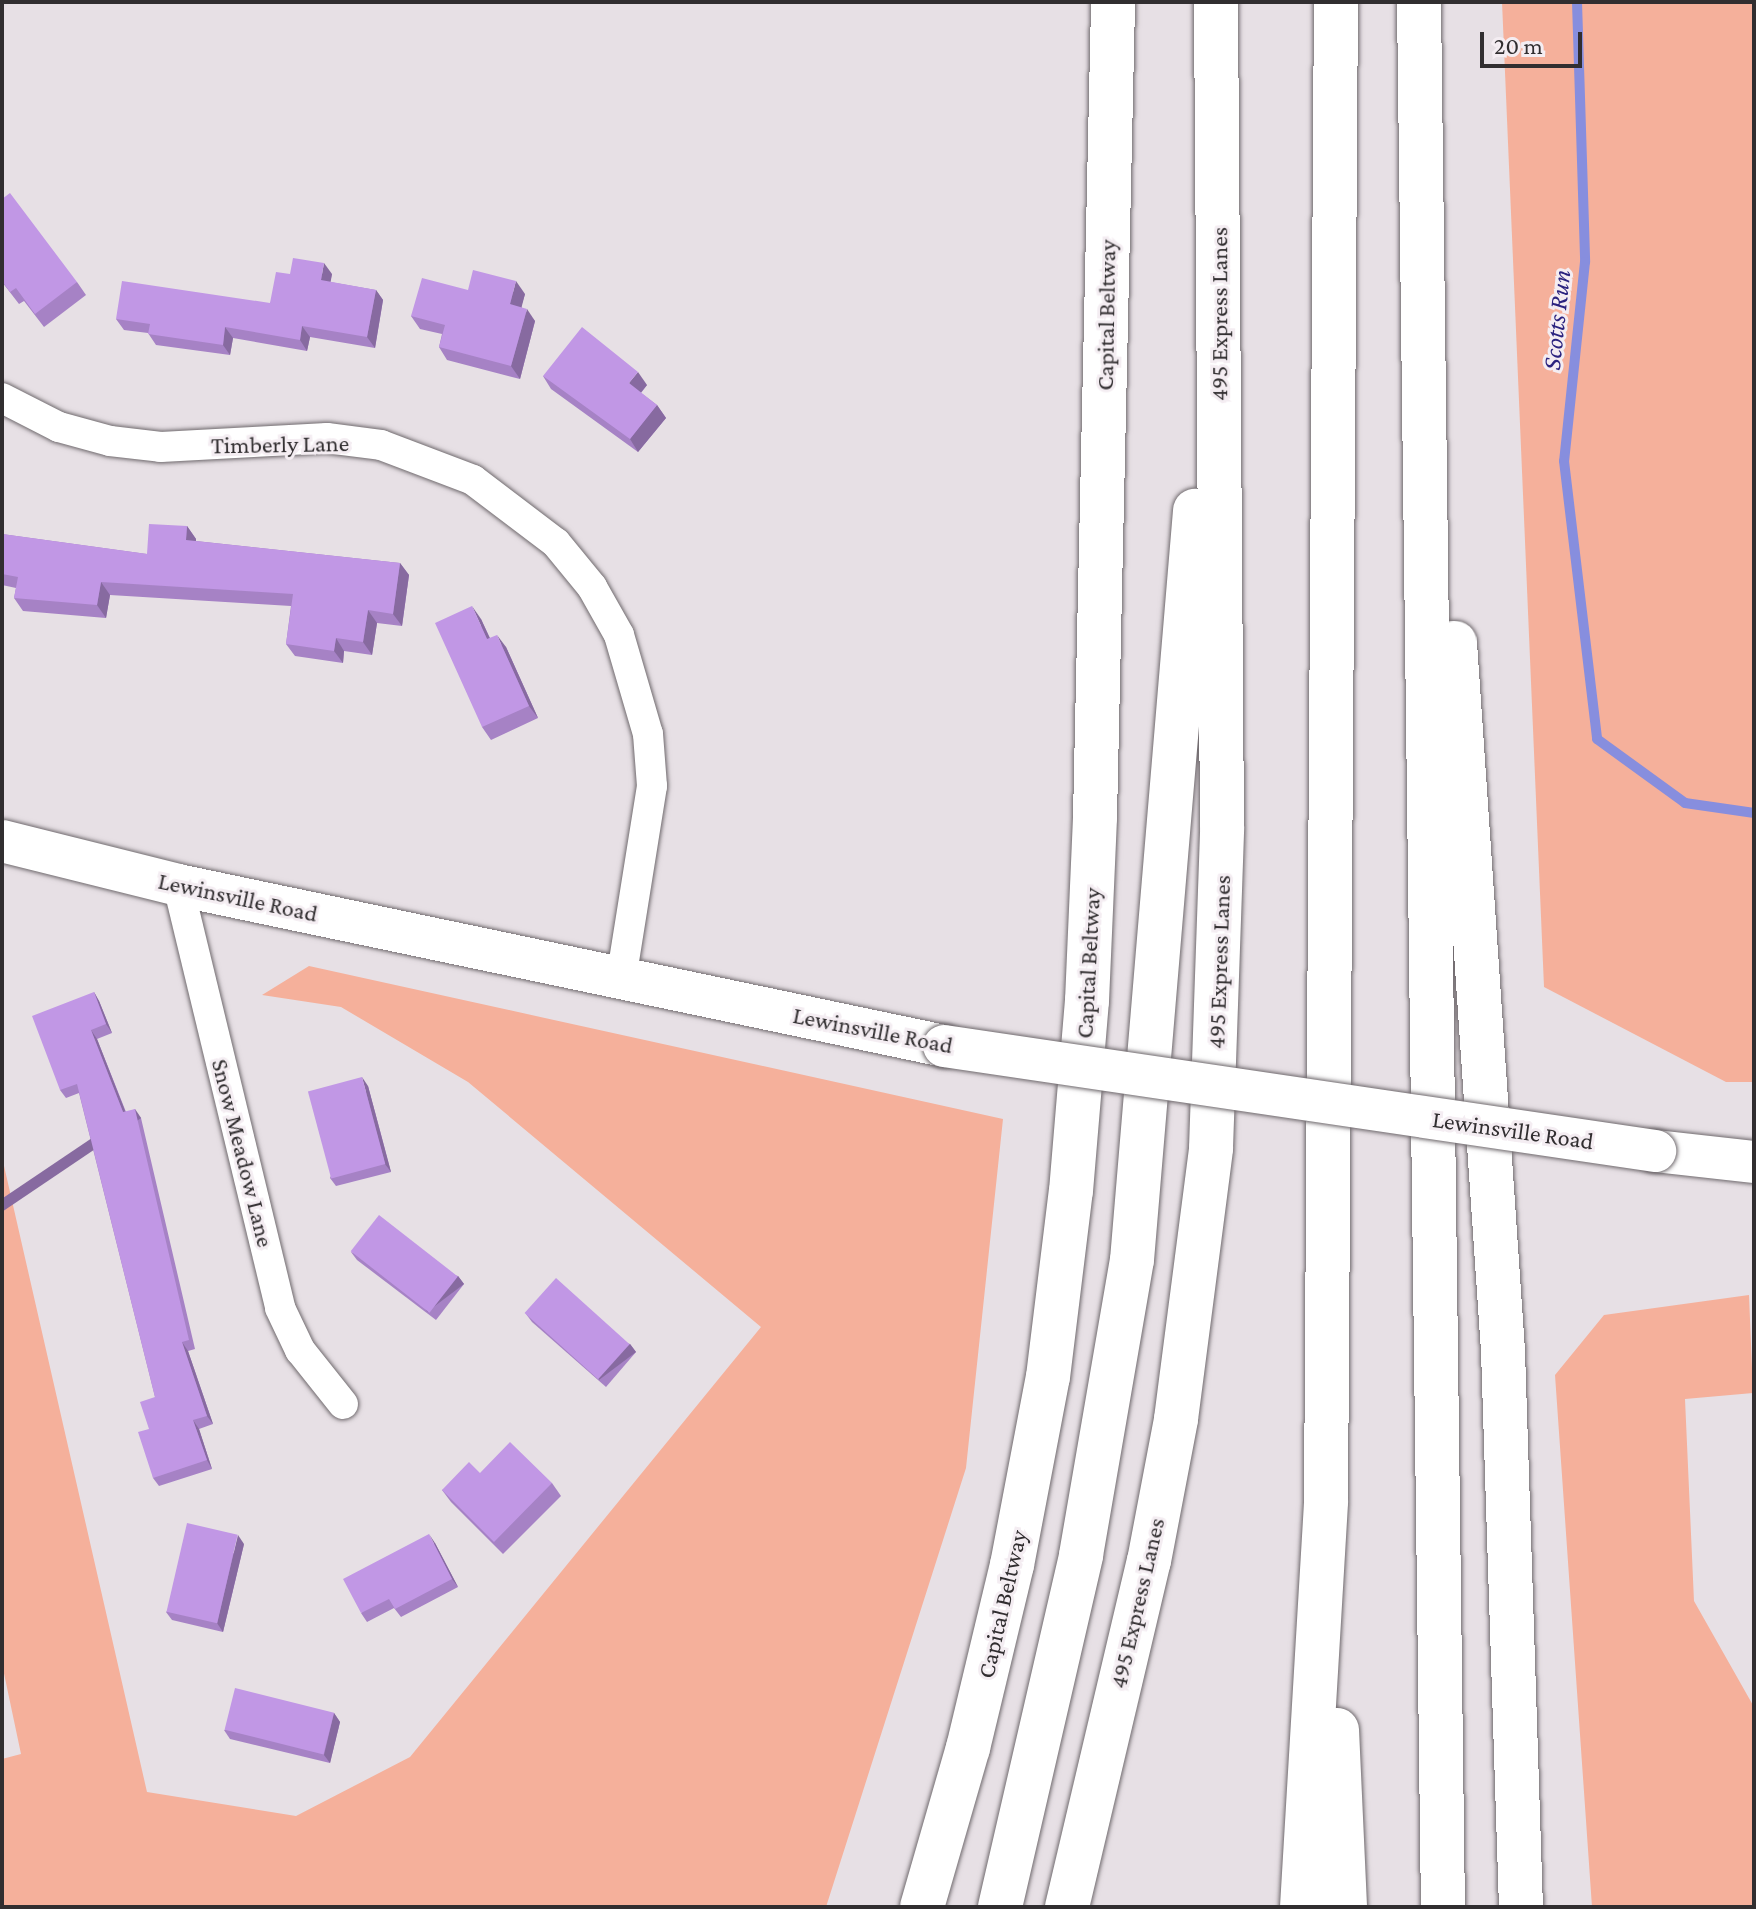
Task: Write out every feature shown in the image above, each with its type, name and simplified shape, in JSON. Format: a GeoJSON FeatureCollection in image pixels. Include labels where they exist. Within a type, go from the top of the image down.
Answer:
{"type":"FeatureCollection","features":[{"type":"Feature","properties":{"kind":"highway","name":"Capital Beltway"},"geometry":{"type":"LineString","coordinates":[[922,1907],[968,1748],[1012,1565],[1048,1377],[1071,1191],[1087,1001],[1095,817],[1113,2]]}},
{"type":"Feature","properties":{"kind":"highway","name":"495 Express Lanes"},"geometry":{"type":"LineString","coordinates":[[1067,1907],[1149,1561],[1176,1419],[1211,1148],[1222,858],[1216,2]]}},
{"type":"Feature","properties":{"kind":"highway"},"geometry":{"type":"LineString","coordinates":[[1302,1907],[1326,1501],[1336,2]]}},
{"type":"Feature","properties":{"kind":"highway"},"geometry":{"type":"LineString","coordinates":[[1419,2],[1424,202],[1443,1907]]}},
{"type":"Feature","properties":{"kind":"highway"},"geometry":{"type":"LineString","coordinates":[[1424,202],[1495,1188],[1521,1907]]}},
{"type":"Feature","properties":{"kind":"highway"},"geometry":{"type":"LineString","coordinates":[[1000,1907],[1081,1555],[1132,1260],[1218,225]]}},
{"type":"Feature","properties":{"kind":"highway"},"geometry":{"type":"LineString","coordinates":[[1326,1501],[1345,1907]]}},
{"type":"Feature","properties":{"kind":"main road","name":"Lewinsville Road"},"geometry":{"type":"LineString","coordinates":[[2,841],[178,885],[944,1046],[1655,1151],[1754,1162]]}},
{"type":"Feature","properties":{"kind":"street","name":"Timberly Lane"},"geometry":{"type":"LineString","coordinates":[[2,398],[59,427],[110,441],[161,447],[327,438],[381,445],[473,480],[556,543],[592,587],[619,635],[648,734],[652,786],[621,979]]}},
{"type":"Feature","properties":{"kind":"street","name":"Snow Meadow Lane"},"geometry":{"type":"LineString","coordinates":[[178,885],[280,1308],[300,1350],[343,1404]]}},
{"type":"Feature","properties":{"kind":"shaded area"},"geometry":{"type":"Polygon","coordinates":[[[1502,2],[1754,2],[1754,1082],[1726,1082],[1544,987],[1502,2]]]}},
{"type":"Feature","properties":{"kind":"shaded area"},"geometry":{"type":"Polygon","coordinates":[[[309,966],[1003,1119],[966,1468],[826,1907],[2,1907],[2,1759],[21,1754],[2,1664],[2,1157],[147,1792],[296,1816],[410,1757],[761,1327],[468,1082],[341,1007],[262,995],[309,966]]]}},
{"type":"Feature","properties":{"kind":"shaded area"},"geometry":{"type":"Polygon","coordinates":[[[1749,1295],[1753,1393],[1685,1399],[1694,1601],[1754,1707],[1754,1907],[1592,1907],[1555,1375],[1604,1315],[1749,1295]]]}},
{"type":"Feature","properties":{"kind":"building"},"geometry":{"type":"Polygon","coordinates":[[[10,193],[77,282],[35,314],[16,288],[10,292],[2,281],[2,199],[10,193]]]}},
{"type":"Feature","properties":{"kind":"building"},"geometry":{"type":"Polygon","coordinates":[[[293,258],[324,263],[321,280],[376,290],[367,337],[302,326],[300,340],[225,327],[223,345],[148,334],[150,324],[116,319],[122,281],[270,303],[276,272],[290,274],[293,258]]]}},
{"type":"Feature","properties":{"kind":"building"},"geometry":{"type":"Polygon","coordinates":[[[473,270],[516,281],[510,304],[527,309],[511,366],[439,347],[445,325],[411,316],[422,278],[468,290],[473,270]]]}},
{"type":"Feature","properties":{"kind":"building"},"geometry":{"type":"Polygon","coordinates":[[[582,327],[638,372],[629,383],[657,405],[630,439],[543,376],[582,327]]]}},
{"type":"Feature","properties":{"kind":"building"},"geometry":{"type":"Polygon","coordinates":[[[149,524],[187,526],[186,540],[400,563],[393,614],[368,610],[363,642],[336,638],[334,651],[286,644],[293,594],[101,582],[97,605],[14,598],[18,577],[2,574],[2,534],[147,554],[149,524]]]}},
{"type":"Feature","properties":{"kind":"building"},"geometry":{"type":"Polygon","coordinates":[[[472,606],[487,639],[497,635],[529,706],[482,727],[435,623],[472,606]]]}},
{"type":"Feature","properties":{"kind":"building"},"geometry":{"type":"Polygon","coordinates":[[[94,992],[106,1024],[91,1030],[123,1112],[135,1109],[189,1340],[182,1342],[207,1416],[193,1420],[207,1460],[153,1478],[138,1432],[149,1429],[140,1402],[155,1397],[77,1084],[60,1090],[32,1016],[94,992]]]}},
{"type":"Feature","properties":{"kind":"building"},"geometry":{"type":"Polygon","coordinates":[[[362,1077],[385,1164],[331,1178],[308,1091],[362,1077]]]}},
{"type":"Feature","properties":{"kind":"building"},"geometry":{"type":"Polygon","coordinates":[[[379,1215],[458,1277],[429,1313],[351,1251],[379,1215]]]}},
{"type":"Feature","properties":{"kind":"building"},"geometry":{"type":"Polygon","coordinates":[[[556,1278],[630,1344],[598,1379],[525,1313],[556,1278]]]}},
{"type":"Feature","properties":{"kind":"building"},"geometry":{"type":"Polygon","coordinates":[[[510,1442],[552,1483],[494,1542],[442,1490],[469,1462],[480,1473],[510,1442]]]}},
{"type":"Feature","properties":{"kind":"building"},"geometry":{"type":"Polygon","coordinates":[[[187,1523],[238,1535],[217,1623],[167,1612],[187,1523]]]}},
{"type":"Feature","properties":{"kind":"building"},"geometry":{"type":"Polygon","coordinates":[[[429,1534],[452,1579],[395,1609],[389,1599],[361,1613],[343,1579],[429,1534]]]}},
{"type":"Feature","properties":{"kind":"building"},"geometry":{"type":"Polygon","coordinates":[[[235,1688],[334,1713],[324,1754],[225,1730],[235,1688]]]}},
{"type":"Feature","properties":{"kind":"waterway","name":"Scotts Run"},"geometry":{"type":"LineString","coordinates":[[1577,2],[1585,262],[1564,461],[1597,739],[1685,803],[1754,813]]}}]}
